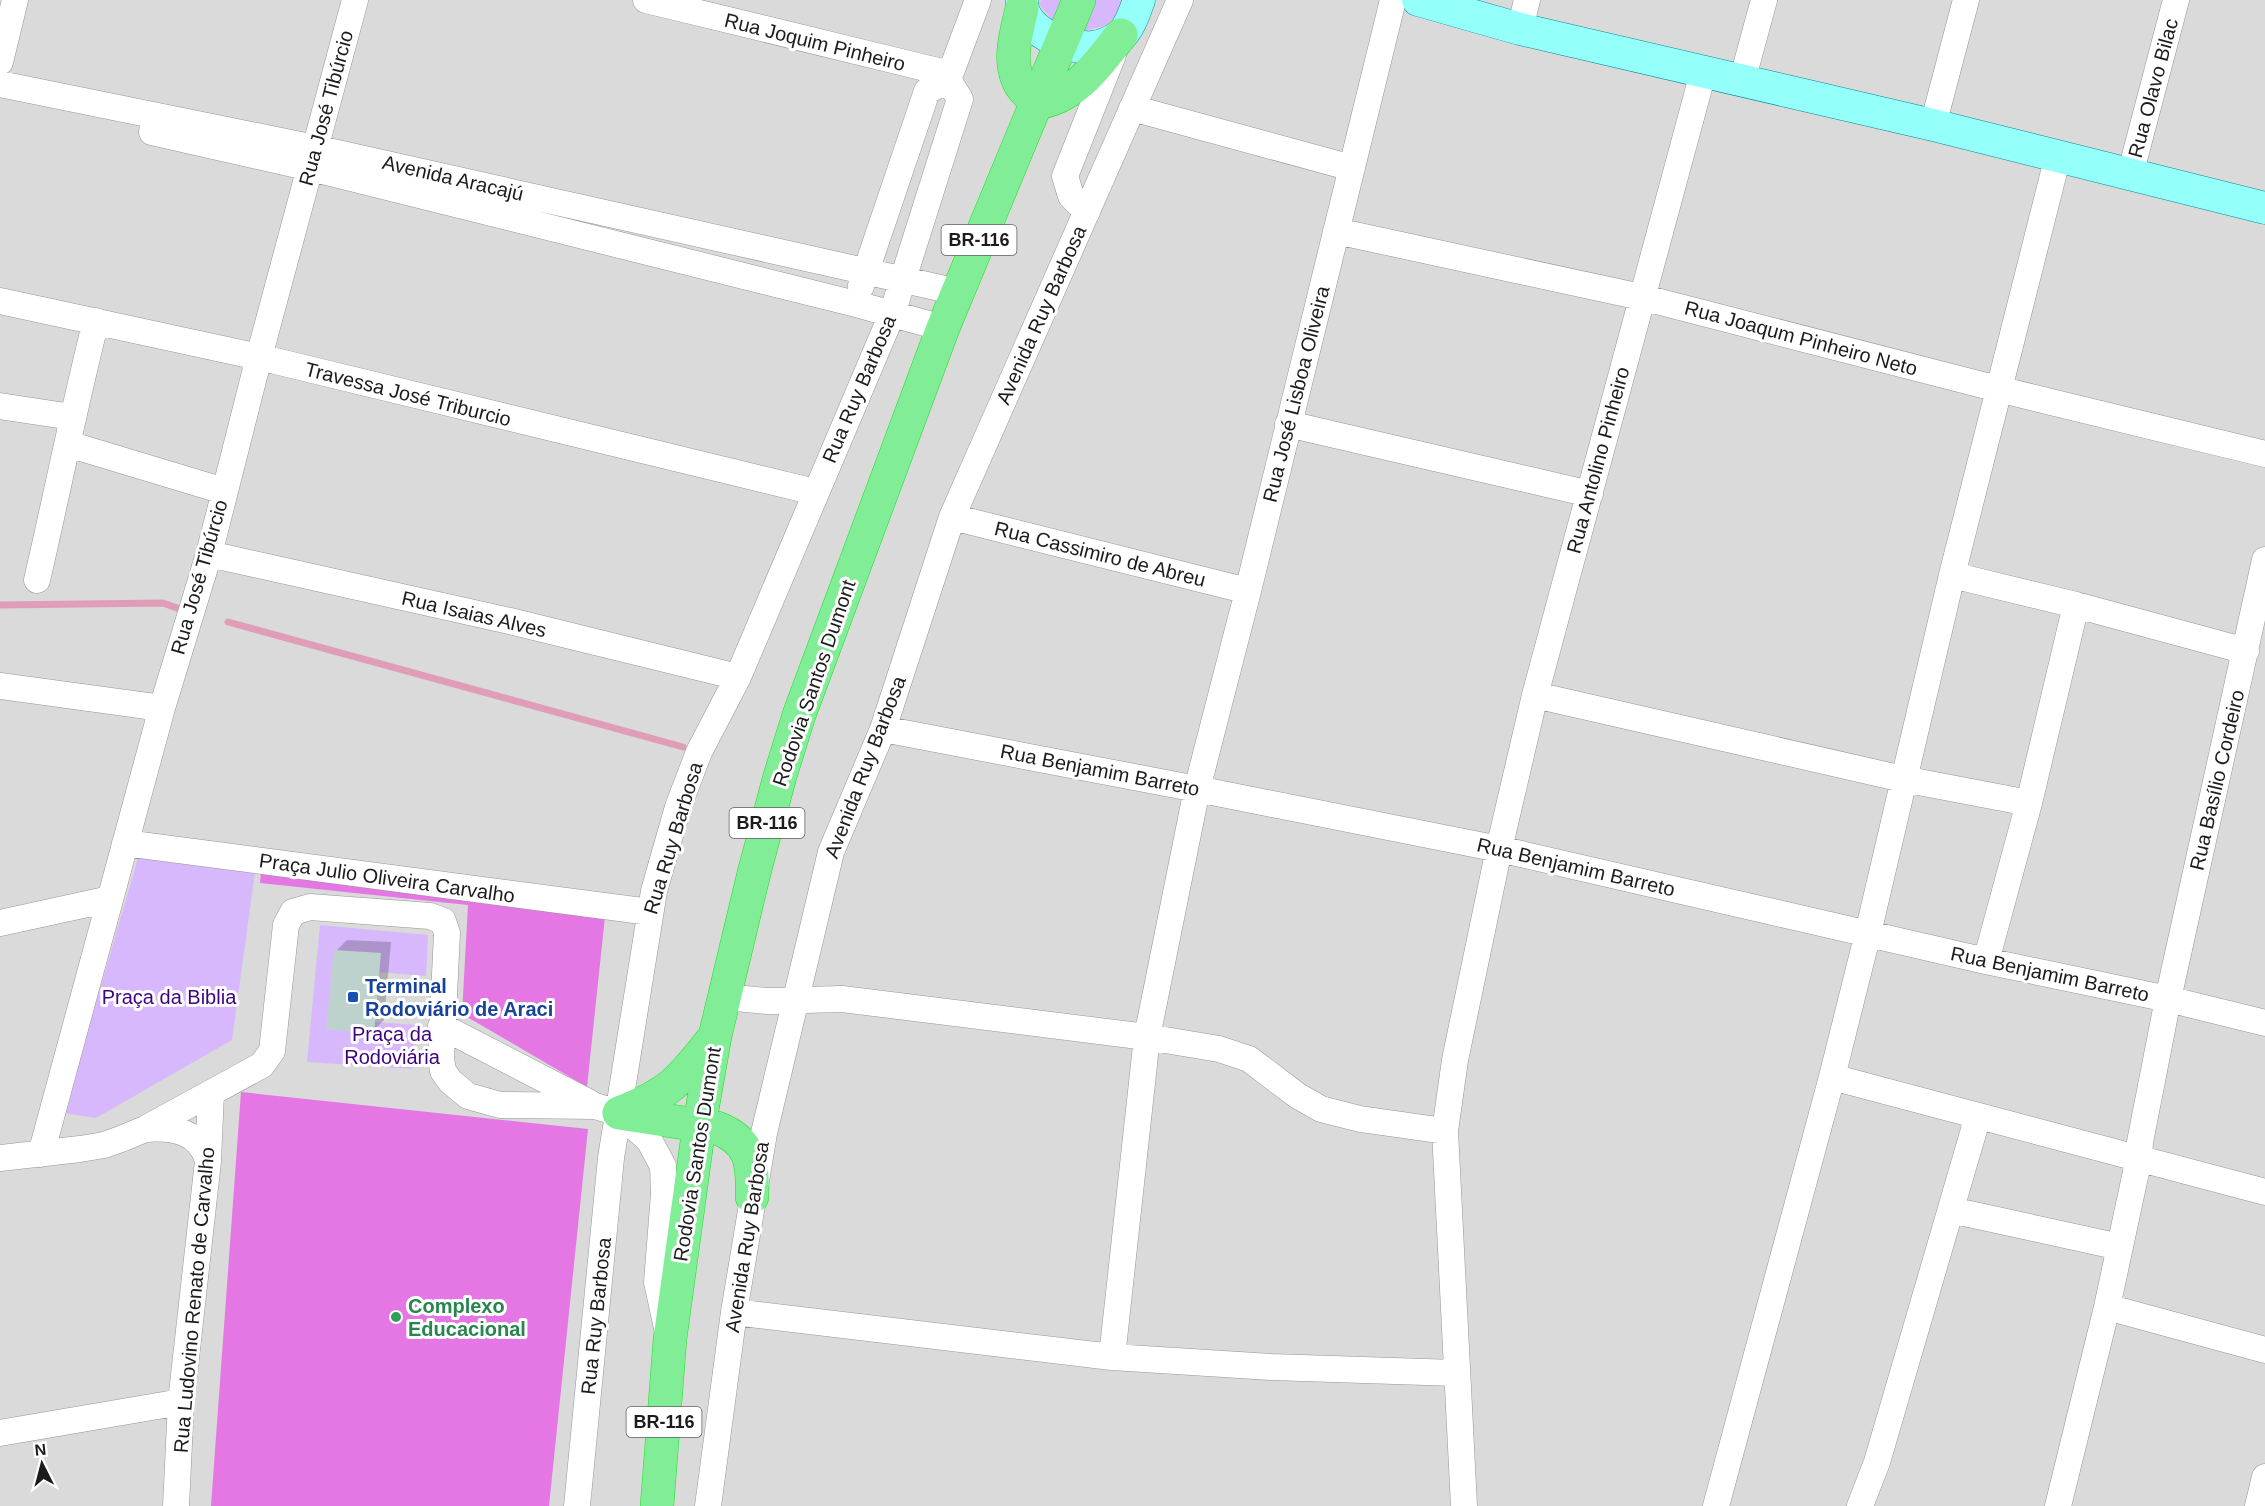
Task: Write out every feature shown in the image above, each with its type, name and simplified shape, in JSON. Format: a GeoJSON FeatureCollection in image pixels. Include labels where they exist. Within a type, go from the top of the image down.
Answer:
{"type":"FeatureCollection","features":[{"type":"Feature","properties":{"kind":"highway","name":"Rodovia Santos Dumont"},"geometry":{"type":"LineString","coordinates":[[657,1506],[670,1339],[699,1127],[724,997],[780,776],[799,715],[944,328],[1079,0]]}},
{"type":"Feature","properties":{"kind":"highway"},"geometry":{"type":"LineString","coordinates":[[1022,4],[1014,49],[1014,68],[1018,82],[1037,103],[1050,101],[1081,82],[1121,35]]}},
{"type":"Feature","properties":{"kind":"highway"},"geometry":{"type":"LineString","coordinates":[[607,1110],[659,1096],[684,1076],[715,1036]]}},
{"type":"Feature","properties":{"kind":"highway"},"geometry":{"type":"LineString","coordinates":[[607,1110],[699,1127],[717,1128],[740,1140],[753,1168],[752,1197]]}},
{"type":"Feature","properties":{"kind":"main road"},"geometry":{"type":"LineString","coordinates":[[1022,4],[1039,31],[1074,46],[1094,47],[1121,35],[1139,0]]}},
{"type":"Feature","properties":{"kind":"main road"},"geometry":{"type":"LineString","coordinates":[[1418,0],[1523,15],[1703,73],[1933,125],[2265,208]]}},
{"type":"Feature","properties":{"kind":"street"},"geometry":{"type":"LineString","coordinates":[[0,62],[15,0]]}},
{"type":"Feature","properties":{"kind":"street","name":"Rua José Tibúrcio"},"geometry":{"type":"LineString","coordinates":[[41,1154],[162,708],[209,554],[259,357],[355,0]]}},
{"type":"Feature","properties":{"kind":"street","name":"Rua Joquim Pinheiro"},"geometry":{"type":"LineString","coordinates":[[646,0],[949,77]]}},
{"type":"Feature","properties":{"kind":"street"},"geometry":{"type":"LineString","coordinates":[[856,304],[927,91],[949,77],[978,0]]}},
{"type":"Feature","properties":{"kind":"street","name":"Avenida Ruy Barbosa"},"geometry":{"type":"LineString","coordinates":[[708,1506],[734,1312],[764,1133],[794,999],[831,852],[883,729],[952,517],[1180,0]]}},
{"type":"Feature","properties":{"kind":"street","name":"Rua José Lisboa Oliveira"},"geometry":{"type":"LineString","coordinates":[[1112,1357],[1147,1037],[1197,789],[1393,0]]}},
{"type":"Feature","properties":{"kind":"street"},"geometry":{"type":"LineString","coordinates":[[1742,81],[1764,0]]}},
{"type":"Feature","properties":{"kind":"street"},"geometry":{"type":"LineString","coordinates":[[1933,125],[1966,0]]}},
{"type":"Feature","properties":{"kind":"street","name":"Rua Olavo Bilac"},"geometry":{"type":"LineString","coordinates":[[2130,175],[2175,0]]}},
{"type":"Feature","properties":{"kind":"street"},"geometry":{"type":"LineString","coordinates":[[1087,212],[1071,196],[1065,176],[1121,35]]}},
{"type":"Feature","properties":{"kind":"street","name":"Rua Antolino Pinheiro"},"geometry":{"type":"LineString","coordinates":[[1464,1506],[1445,1131],[1455,1060],[1499,849],[1535,695],[1703,73]]}},
{"type":"Feature","properties":{"kind":"street","name":"Rua Ruy Barbosa"},"geometry":{"type":"LineString","coordinates":[[577,1506],[611,1158],[607,1110],[650,912],[682,796],[699,752],[738,677],[892,314],[960,99],[949,77]]}},
{"type":"Feature","properties":{"kind":"street","name":"Avenida Aracajú"},"geometry":{"type":"LineString","coordinates":[[0,84],[313,158],[944,328]]}},
{"type":"Feature","properties":{"kind":"street","name":"Avenida Aracajú"},"geometry":{"type":"LineString","coordinates":[[0,98],[313,158],[866,271],[958,292]]}},
{"type":"Feature","properties":{"kind":"street"},"geometry":{"type":"LineString","coordinates":[[1132,108],[1352,168]]}},
{"type":"Feature","properties":{"kind":"street"},"geometry":{"type":"LineString","coordinates":[[1716,1506],[1832,1077],[1952,575],[2058,156]]}},
{"type":"Feature","properties":{"kind":"street","name":"Rua Joaqum Pinheiro Neto"},"geometry":{"type":"LineString","coordinates":[[1336,231],[1641,297],[1998,389],[2265,454]]}},
{"type":"Feature","properties":{"kind":"street","name":"Travessa José Triburcio"},"geometry":{"type":"LineString","coordinates":[[0,301],[259,357],[815,492]]}},
{"type":"Feature","properties":{"kind":"street"},"geometry":{"type":"LineString","coordinates":[[37,580],[72,417],[96,321]]}},
{"type":"Feature","properties":{"kind":"street"},"geometry":{"type":"LineString","coordinates":[[0,406],[72,417]]}},
{"type":"Feature","properties":{"kind":"street"},"geometry":{"type":"LineString","coordinates":[[1288,424],[1590,494]]}},
{"type":"Feature","properties":{"kind":"street"},"geometry":{"type":"LineString","coordinates":[[68,444],[224,491]]}},
{"type":"Feature","properties":{"kind":"street","name":"Rua Cassimiro de Abreu"},"geometry":{"type":"LineString","coordinates":[[952,517],[1248,591]]}},
{"type":"Feature","properties":{"kind":"street","name":"Rua Isaias Alves"},"geometry":{"type":"LineString","coordinates":[[209,554],[510,621],[738,677]]}},
{"type":"Feature","properties":{"kind":"street","name":"Rua Basílio Cordeiro"},"geometry":{"type":"LineString","coordinates":[[2058,1506],[2107,1307],[2139,1158],[2140,1142],[2168,999],[2265,560]]}},
{"type":"Feature","properties":{"kind":"street"},"geometry":{"type":"LineString","coordinates":[[1952,575],[2076,605],[2246,651]]}},
{"type":"Feature","properties":{"kind":"street"},"geometry":{"type":"LineString","coordinates":[[1986,962],[2029,803],[2076,605]]}},
{"type":"Feature","properties":{"kind":"street"},"geometry":{"type":"LineString","coordinates":[[0,686],[162,708]]}},
{"type":"Feature","properties":{"kind":"street"},"geometry":{"type":"LineString","coordinates":[[1535,695],[1903,779],[2029,803]]}},
{"type":"Feature","properties":{"kind":"street","name":"Rua Benjamim Barreto"},"geometry":{"type":"LineString","coordinates":[[883,729],[1499,849],[1986,962],[2168,999],[2265,1023]]}},
{"type":"Feature","properties":{"kind":"street","name":"Praça Julio Oliveira Carvalho"},"geometry":{"type":"LineString","coordinates":[[125,843],[650,912]]}},
{"type":"Feature","properties":{"kind":"street"},"geometry":{"type":"LineString","coordinates":[[0,923],[110,899]]}},
{"type":"Feature","properties":{"kind":"street","name":"Praça Julio Oliveira Carvalho"},"geometry":{"type":"LineString","coordinates":[[211,1093],[253,1071],[266,1061],[272,1051],[286,924],[293,912],[310,907],[430,916],[443,921],[447,933],[441,1026],[443,1071],[450,1081],[468,1096],[500,1105],[607,1110]]}},
{"type":"Feature","properties":{"kind":"street"},"geometry":{"type":"LineString","coordinates":[[724,997],[767,1001],[842,999],[1147,1037],[1236,1053],[1249,1059],[1298,1096],[1329,1112],[1445,1131]]}},
{"type":"Feature","properties":{"kind":"street"},"geometry":{"type":"LineString","coordinates":[[441,1026],[607,1110],[649,1140],[663,1166],[664,1194],[657,1282],[670,1339]]}},
{"type":"Feature","properties":{"kind":"street"},"geometry":{"type":"LineString","coordinates":[[1832,1077],[2265,1192]]}},
{"type":"Feature","properties":{"kind":"street"},"geometry":{"type":"LineString","coordinates":[[0,1158],[104,1145],[145,1129],[211,1093]]}},
{"type":"Feature","properties":{"kind":"street","name":"Rua Ludovino Renato de Carvalho"},"geometry":{"type":"LineString","coordinates":[[176,1506],[181,1402],[208,1161],[211,1093]]}},
{"type":"Feature","properties":{"kind":"street"},"geometry":{"type":"LineString","coordinates":[[1860,1506],[1877,1462],[1978,1116]]}},
{"type":"Feature","properties":{"kind":"street"},"geometry":{"type":"LineString","coordinates":[[145,1129],[164,1127],[189,1134],[202,1147],[208,1161]]}},
{"type":"Feature","properties":{"kind":"street"},"geometry":{"type":"LineString","coordinates":[[1951,1209],[2120,1247]]}},
{"type":"Feature","properties":{"kind":"street"},"geometry":{"type":"LineString","coordinates":[[2107,1307],[2265,1350]]}},
{"type":"Feature","properties":{"kind":"street"},"geometry":{"type":"LineString","coordinates":[[734,1312],[1112,1357],[1271,1367],[1456,1373]]}},
{"type":"Feature","properties":{"kind":"street"},"geometry":{"type":"LineString","coordinates":[[0,1434],[181,1402]]}},
{"type":"Feature","properties":{"kind":"street"},"geometry":{"type":"LineString","coordinates":[[2258,1506],[2265,1478]]}},
{"type":"Feature","properties":{"kind":"shaded area"},"geometry":{"type":"Polygon","coordinates":[[[0,0],[2265,0],[2265,1506],[0,1506],[0,0]]]}},
{"type":"Feature","properties":{"kind":"shaded area"},"geometry":{"type":"Polygon","coordinates":[[[261,871],[606,907],[587,1087],[462,1014],[468,905],[260,883],[261,871]]]}},
{"type":"Feature","properties":{"kind":"shaded area","name":"Complexo Educacional"},"geometry":{"type":"Polygon","coordinates":[[[241,1092],[588,1129],[549,1506],[211,1506],[241,1092]]]}},
{"type":"Feature","properties":{"kind":"green space"},"geometry":{"type":"Polygon","coordinates":[[[1041,0],[1067,0],[1057,26],[1039,4],[1041,0]]]}},
{"type":"Feature","properties":{"kind":"green space"},"geometry":{"type":"Polygon","coordinates":[[[1092,0],[1125,0],[1110,24],[1078,33],[1092,0]]]}},
{"type":"Feature","properties":{"kind":"green space","name":"Praça da Biblia"},"geometry":{"type":"Polygon","coordinates":[[[138,858],[255,872],[232,1040],[96,1118],[64,1113],[138,858]]]}},
{"type":"Feature","properties":{"kind":"green space","name":"Praça da Rodoviária"},"geometry":{"type":"Polygon","coordinates":[[[320,925],[428,935],[426,976],[378,972],[380,953],[334,951],[327,1029],[373,1033],[375,1022],[416,1025],[412,1069],[307,1062],[320,925]]]}},
{"type":"Feature","properties":{"kind":"building","name":"Terminal Rodoviário de Araci"},"geometry":{"type":"Polygon","coordinates":[[[334,950],[381,953],[374,1033],[326,1029],[334,950]]]}},
{"type":"Feature","properties":{"kind":"waterway"},"geometry":{"type":"LineString","coordinates":[[0,605],[163,603],[177,608]]}},
{"type":"Feature","properties":{"kind":"waterway"},"geometry":{"type":"LineString","coordinates":[[228,622],[683,747]]}},
{"type":"Feature","properties":{"kind":"place","name":"Terminal Rodoviário de Araci"},"geometry":{"type":"Point","coordinates":[353,997]}},
{"type":"Feature","properties":{"kind":"place","name":"Complexo Educacional"},"geometry":{"type":"Point","coordinates":[396,1317]}}]}
